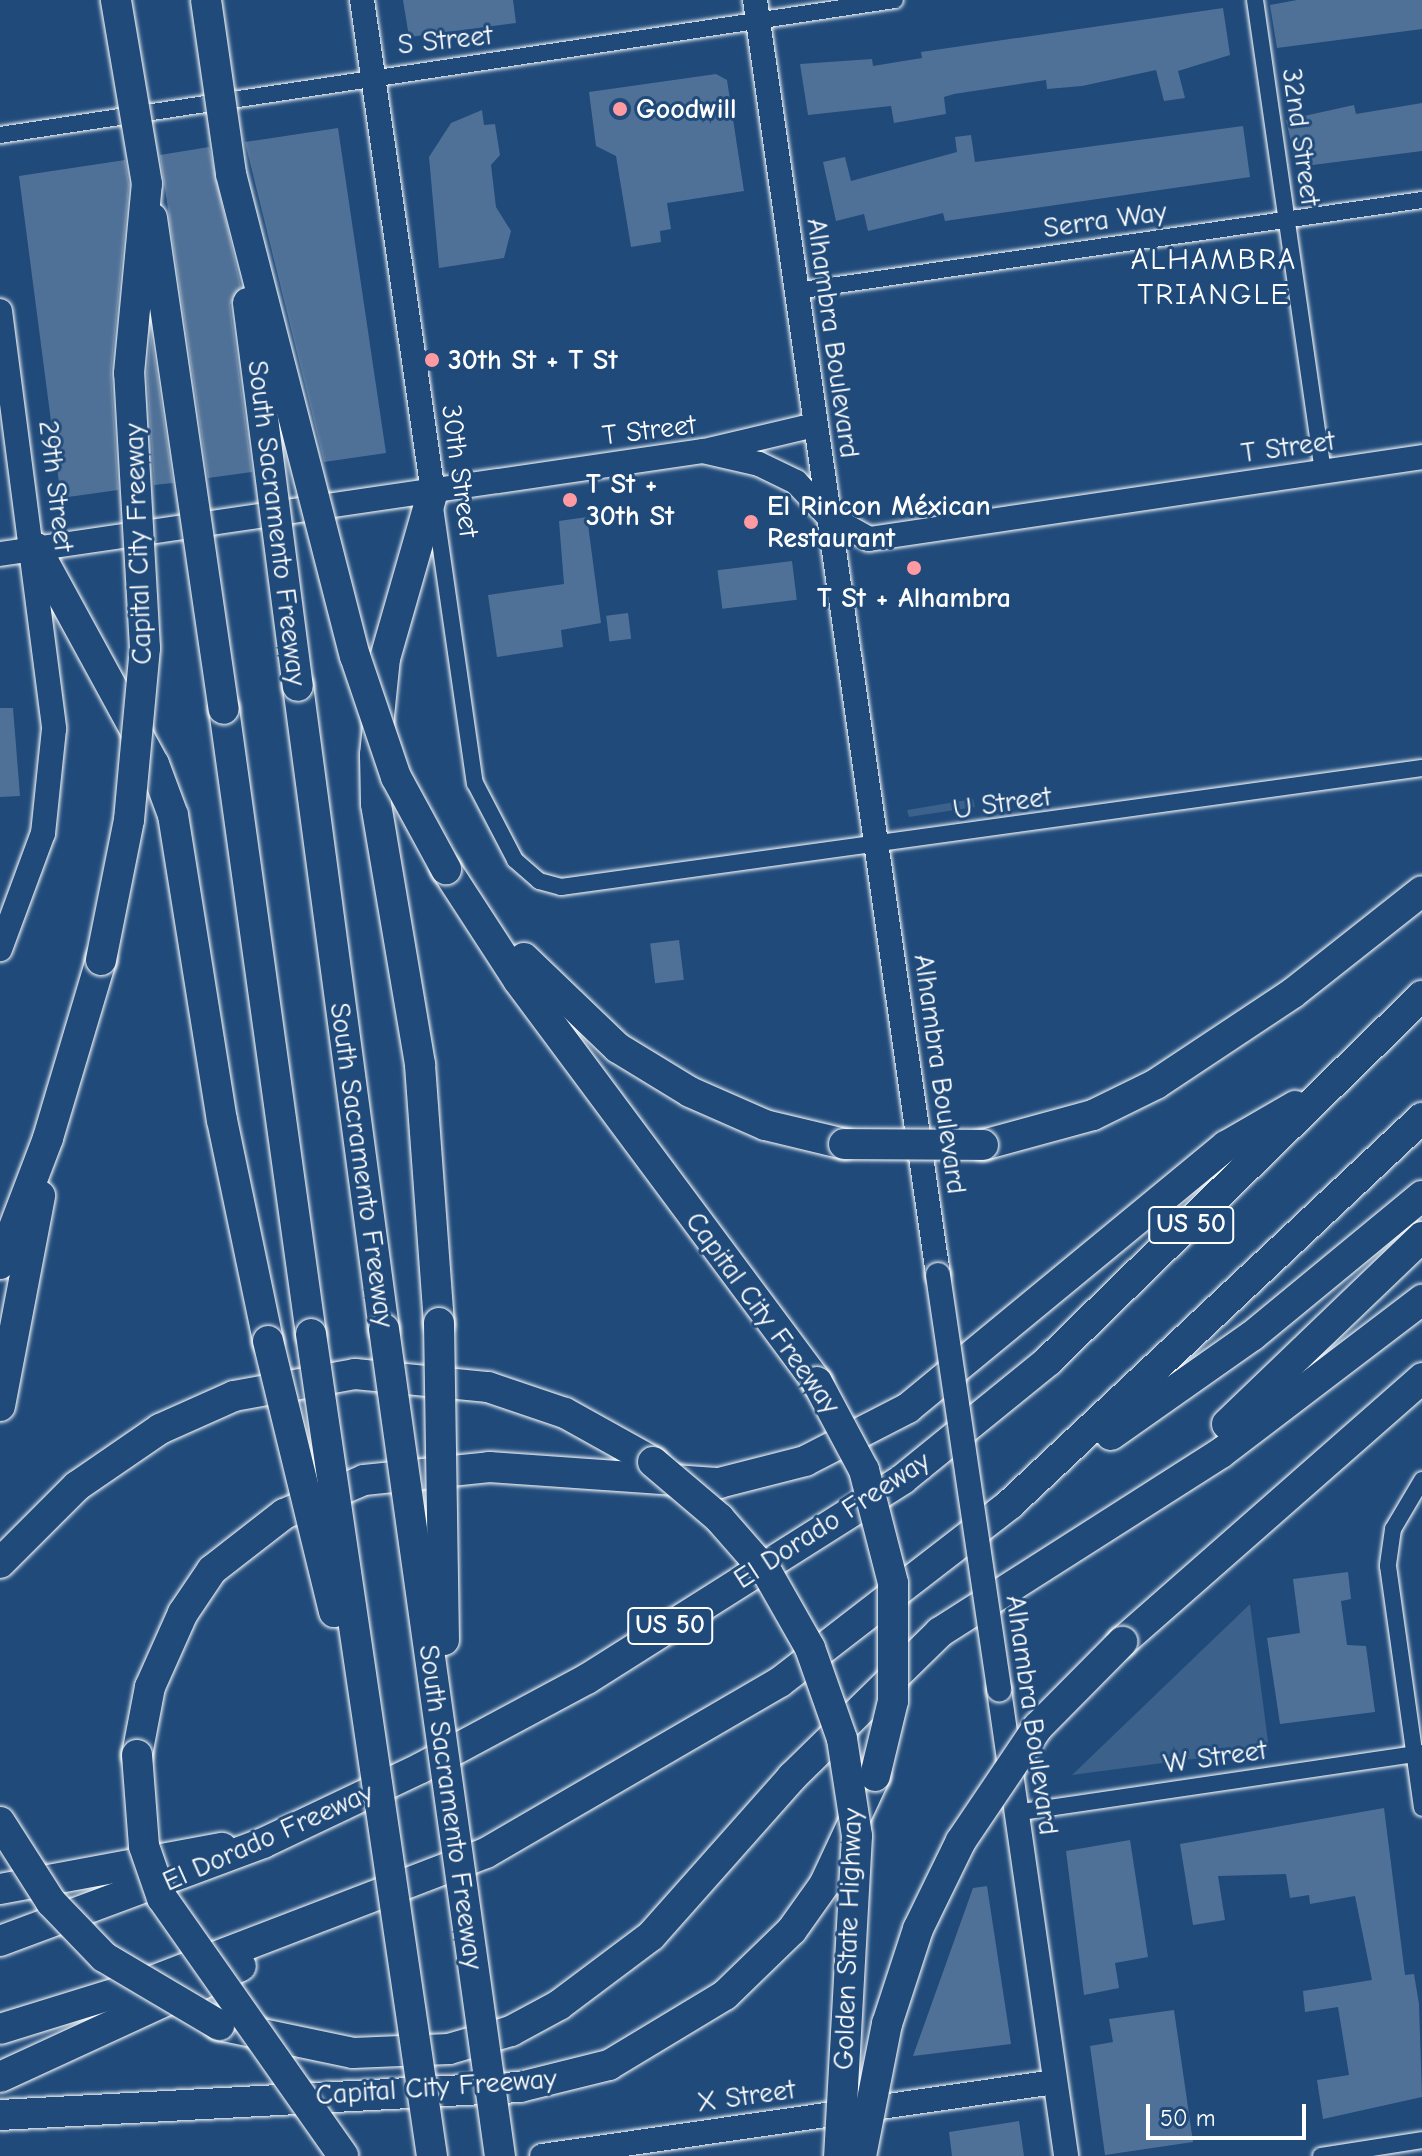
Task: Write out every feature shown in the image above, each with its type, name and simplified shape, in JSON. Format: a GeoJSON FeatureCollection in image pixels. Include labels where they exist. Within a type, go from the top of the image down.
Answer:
{"type":"FeatureCollection","features":[{"type":"Feature","properties":{"kind":"highway","name":"Capital City Freeway"},"geometry":{"type":"LineString","coordinates":[[0,1264],[48,1138],[101,960],[129,820],[145,648],[129,373],[147,184],[116,0]]}},
{"type":"Feature","properties":{"kind":"highway"},"geometry":{"type":"LineString","coordinates":[[206,0],[231,174],[355,656],[396,777],[446,869],[557,995],[618,1048],[726,1110],[844,1144],[983,1145],[1093,1115],[1156,1084],[1293,993],[1422,891]]}},
{"type":"Feature","properties":{"kind":"highway","name":"South Sacramento Freeway"},"geometry":{"type":"LineString","coordinates":[[231,174],[384,1329],[500,2156]]}},
{"type":"Feature","properties":{"kind":"highway"},"geometry":{"type":"LineString","coordinates":[[147,184],[432,2156]]}},
{"type":"Feature","properties":{"kind":"highway"},"geometry":{"type":"LineString","coordinates":[[433,491],[385,658],[375,755],[376,804],[421,1080],[439,1323],[446,1770]]}},
{"type":"Feature","properties":{"kind":"highway"},"geometry":{"type":"LineString","coordinates":[[36,548],[154,764],[173,815],[222,1120],[268,1341],[377,1789]]}},
{"type":"Feature","properties":{"kind":"highway","name":"Capital City Freeway"},"geometry":{"type":"LineString","coordinates":[[0,2115],[520,2087],[609,2065],[725,1995],[792,1930],[824,1885],[875,1776],[893,1701],[893,1583],[864,1470],[817,1382],[518,980],[446,869]]}},
{"type":"Feature","properties":{"kind":"highway","name":"El Dorado Freeway"},"geometry":{"type":"LineString","coordinates":[[0,1941],[263,1843],[587,1679],[903,1479],[1059,1351],[1422,996]]}},
{"type":"Feature","properties":{"kind":"highway"},"geometry":{"type":"LineString","coordinates":[[343,2156],[162,1898],[144,1846],[137,1755],[150,1687],[183,1613],[212,1570],[284,1514],[364,1480],[489,1467],[719,1483],[805,1461],[908,1408],[1226,1146],[1332,1085]]}},
{"type":"Feature","properties":{"kind":"highway","name":"US 50"},"geometry":{"type":"LineString","coordinates":[[0,2029],[365,1903],[499,1846],[780,1682],[1010,1504],[1422,1118]]}},
{"type":"Feature","properties":{"kind":"highway"},"geometry":{"type":"LineString","coordinates":[[0,1406],[48,1138]]}},
{"type":"Feature","properties":{"kind":"highway"},"geometry":{"type":"LineString","coordinates":[[1010,1504],[1252,1336],[1422,1196]]}},
{"type":"Feature","properties":{"kind":"highway"},"geometry":{"type":"LineString","coordinates":[[1097,1533],[1265,1393],[1422,1237]]}},
{"type":"Feature","properties":{"kind":"highway"},"geometry":{"type":"LineString","coordinates":[[0,1822],[51,1902],[104,1957],[219,2025],[353,2053],[449,2049],[511,2031],[559,2005],[651,1936],[792,1777],[940,1632],[1221,1453],[1422,1300]]}},
{"type":"Feature","properties":{"kind":"highway","name":"Golden State Highway"},"geometry":{"type":"LineString","coordinates":[[0,1563],[77,1486],[160,1429],[234,1396],[355,1374],[421,1375],[501,1391],[565,1413],[653,1462],[719,1518],[768,1574],[810,1648],[842,1739],[857,1836],[839,2156]]}},
{"type":"Feature","properties":{"kind":"highway"},"geometry":{"type":"LineString","coordinates":[[861,2156],[887,2024],[918,1929],[961,1841],[1038,1727],[1122,1642],[1422,1378]]}},
{"type":"Feature","properties":{"kind":"highway"},"geometry":{"type":"LineString","coordinates":[[0,1889],[263,1843]]}},
{"type":"Feature","properties":{"kind":"highway"},"geometry":{"type":"LineString","coordinates":[[0,2077],[365,1903]]}},
{"type":"Feature","properties":{"kind":"main road","name":"30th Street"},"geometry":{"type":"LineString","coordinates":[[362,0],[433,491]]}},
{"type":"Feature","properties":{"kind":"main road","name":"Alhambra Boulevard"},"geometry":{"type":"LineString","coordinates":[[756,12],[1066,2156]]}},
{"type":"Feature","properties":{"kind":"main road","name":"29th Street"},"geometry":{"type":"LineString","coordinates":[[0,311],[36,548],[54,729],[51,786],[32,872],[0,949]]}},
{"type":"Feature","properties":{"kind":"main road"},"geometry":{"type":"LineString","coordinates":[[703,451],[815,425]]}},
{"type":"Feature","properties":{"kind":"main road","name":"T Street"},"geometry":{"type":"LineString","coordinates":[[0,554],[703,451],[759,464],[796,482],[828,516],[869,539],[1422,457]]}},
{"type":"Feature","properties":{"kind":"main road","name":"X Street"},"geometry":{"type":"LineString","coordinates":[[542,2156],[1054,2082]]}},
{"type":"Feature","properties":{"kind":"street","name":"S Street"},"geometry":{"type":"LineString","coordinates":[[0,135],[756,12],[895,0]]}},
{"type":"Feature","properties":{"kind":"street","name":"32nd Street"},"geometry":{"type":"LineString","coordinates":[[1255,0],[1323,472]]}},
{"type":"Feature","properties":{"kind":"street","name":"Serra Way"},"geometry":{"type":"LineString","coordinates":[[796,291],[1422,200]]}},
{"type":"Feature","properties":{"kind":"street","name":"30th Street"},"geometry":{"type":"LineString","coordinates":[[433,491],[475,783],[527,873],[561,887],[589,889]]}},
{"type":"Feature","properties":{"kind":"street","name":"U Street"},"geometry":{"type":"LineString","coordinates":[[589,889],[1422,768]]}},
{"type":"Feature","properties":{"kind":"street"},"geometry":{"type":"LineString","coordinates":[[1422,1480],[1401,1509],[1389,1550],[1418,1754],[1422,1808]]}},
{"type":"Feature","properties":{"kind":"street","name":"W Street"},"geometry":{"type":"LineString","coordinates":[[1015,1813],[1418,1754]]}},
{"type":"Feature","properties":{"kind":"street"},"geometry":{"type":"LineString","coordinates":[[1321,2156],[1422,2140]]}},
{"type":"Feature","properties":{"kind":"shaded area"},"geometry":{"type":"Polygon","coordinates":[[[973,799],[975,807],[909,817],[907,810],[973,799]]]}},
{"type":"Feature","properties":{"kind":"shaded area"},"geometry":{"type":"Polygon","coordinates":[[[1250,1604],[1269,1749],[1072,1775],[1250,1604]]]}},
{"type":"Feature","properties":{"kind":"building"},"geometry":{"type":"Polygon","coordinates":[[[403,0],[513,0],[516,23],[409,37],[403,0]]]}},
{"type":"Feature","properties":{"kind":"building"},"geometry":{"type":"Polygon","coordinates":[[[1297,0],[1422,0],[1422,29],[1277,48],[1270,5],[1297,0]]]}},
{"type":"Feature","properties":{"kind":"building"},"geometry":{"type":"Polygon","coordinates":[[[1223,8],[1230,55],[1178,71],[1185,98],[1164,101],[1156,70],[1082,86],[1047,89],[1046,80],[954,94],[944,97],[946,114],[894,123],[891,106],[808,115],[800,64],[872,59],[873,66],[922,58],[921,52],[1223,8]]]}},
{"type":"Feature","properties":{"kind":"building"},"geometry":{"type":"Polygon","coordinates":[[[716,74],[727,80],[744,191],[667,203],[671,229],[660,231],[661,242],[631,247],[616,156],[596,146],[589,92],[716,74]]]}},
{"type":"Feature","properties":{"kind":"building"},"geometry":{"type":"Polygon","coordinates":[[[1422,103],[1422,151],[1297,167],[1286,120],[1354,105],[1356,114],[1422,103]]]}},
{"type":"Feature","properties":{"kind":"building"},"geometry":{"type":"Polygon","coordinates":[[[482,110],[484,125],[495,124],[500,155],[491,165],[496,207],[511,231],[504,258],[439,268],[429,157],[451,123],[482,110]]]}},
{"type":"Feature","properties":{"kind":"building"},"geometry":{"type":"Polygon","coordinates":[[[1243,126],[1250,177],[945,221],[943,213],[868,231],[864,214],[836,221],[823,162],[845,157],[851,181],[957,152],[955,137],[971,135],[975,162],[1243,126]]]}},
{"type":"Feature","properties":{"kind":"building"},"geometry":{"type":"Polygon","coordinates":[[[338,128],[386,453],[324,462],[245,142],[338,128]]]}},
{"type":"Feature","properties":{"kind":"building"},"geometry":{"type":"Polygon","coordinates":[[[209,147],[241,287],[230,305],[252,472],[208,478],[160,155],[209,147]]]}},
{"type":"Feature","properties":{"kind":"building"},"geometry":{"type":"Polygon","coordinates":[[[125,160],[129,185],[111,372],[118,490],[61,498],[19,176],[125,160]]]}},
{"type":"Feature","properties":{"kind":"building"},"geometry":{"type":"Polygon","coordinates":[[[151,334],[173,483],[154,485],[147,373],[151,334]]]}},
{"type":"Feature","properties":{"kind":"building"},"geometry":{"type":"Polygon","coordinates":[[[587,517],[601,623],[561,630],[563,647],[497,657],[488,595],[564,584],[559,521],[587,517]]]}},
{"type":"Feature","properties":{"kind":"building"},"geometry":{"type":"Polygon","coordinates":[[[792,561],[797,600],[722,609],[718,570],[792,561]]]}},
{"type":"Feature","properties":{"kind":"building"},"geometry":{"type":"Polygon","coordinates":[[[628,613],[631,639],[609,641],[606,616],[628,613]]]}},
{"type":"Feature","properties":{"kind":"building"},"geometry":{"type":"Polygon","coordinates":[[[0,708],[13,708],[20,796],[0,797],[0,708]]]}},
{"type":"Feature","properties":{"kind":"building"},"geometry":{"type":"Polygon","coordinates":[[[679,940],[684,980],[655,983],[650,944],[679,940]]]}},
{"type":"Feature","properties":{"kind":"building"},"geometry":{"type":"Polygon","coordinates":[[[1348,1572],[1351,1599],[1341,1601],[1347,1645],[1366,1646],[1375,1712],[1280,1724],[1267,1638],[1300,1633],[1293,1579],[1348,1572]]]}},
{"type":"Feature","properties":{"kind":"building"},"geometry":{"type":"Polygon","coordinates":[[[1384,1808],[1405,1975],[1414,1974],[1419,2004],[1422,2097],[1323,2119],[1317,2080],[1349,2075],[1338,2007],[1305,2012],[1303,1991],[1372,1980],[1355,1896],[1310,1904],[1309,1895],[1290,1898],[1286,1874],[1218,1876],[1225,1920],[1193,1925],[1180,1844],[1384,1808]]]}},
{"type":"Feature","properties":{"kind":"building"},"geometry":{"type":"Polygon","coordinates":[[[1130,1840],[1148,1957],[1115,1963],[1119,1988],[1084,1995],[1066,1851],[1130,1840]]]}},
{"type":"Feature","properties":{"kind":"building"},"geometry":{"type":"Polygon","coordinates":[[[987,1886],[1011,2044],[913,2056],[973,1888],[987,1886]]]}},
{"type":"Feature","properties":{"kind":"building"},"geometry":{"type":"Polygon","coordinates":[[[1174,2010],[1193,2142],[1105,2155],[1090,2046],[1113,2042],[1109,2019],[1174,2010]]]}},
{"type":"Feature","properties":{"kind":"building"},"geometry":{"type":"Polygon","coordinates":[[[1019,2121],[1024,2156],[952,2156],[949,2132],[1019,2121]]]}},
{"type":"Feature","properties":{"kind":"place","name":"Goodwill"},"geometry":{"type":"Point","coordinates":[620,109]}},
{"type":"Feature","properties":{"kind":"place","name":"30th St + T St"},"geometry":{"type":"Point","coordinates":[432,360]}},
{"type":"Feature","properties":{"kind":"place","name":"T St + 30th St"},"geometry":{"type":"Point","coordinates":[570,500]}},
{"type":"Feature","properties":{"kind":"place","name":"El Rincon Méxican Restaurant"},"geometry":{"type":"Point","coordinates":[751,522]}},
{"type":"Feature","properties":{"kind":"place","name":"T St + Alhambra"},"geometry":{"type":"Point","coordinates":[914,568]}},
{"type":"Feature","properties":{"kind":"district","name":"ALHAMBRA TRIANGLE"},"geometry":{"type":"Point","coordinates":[1214,277]}}]}
